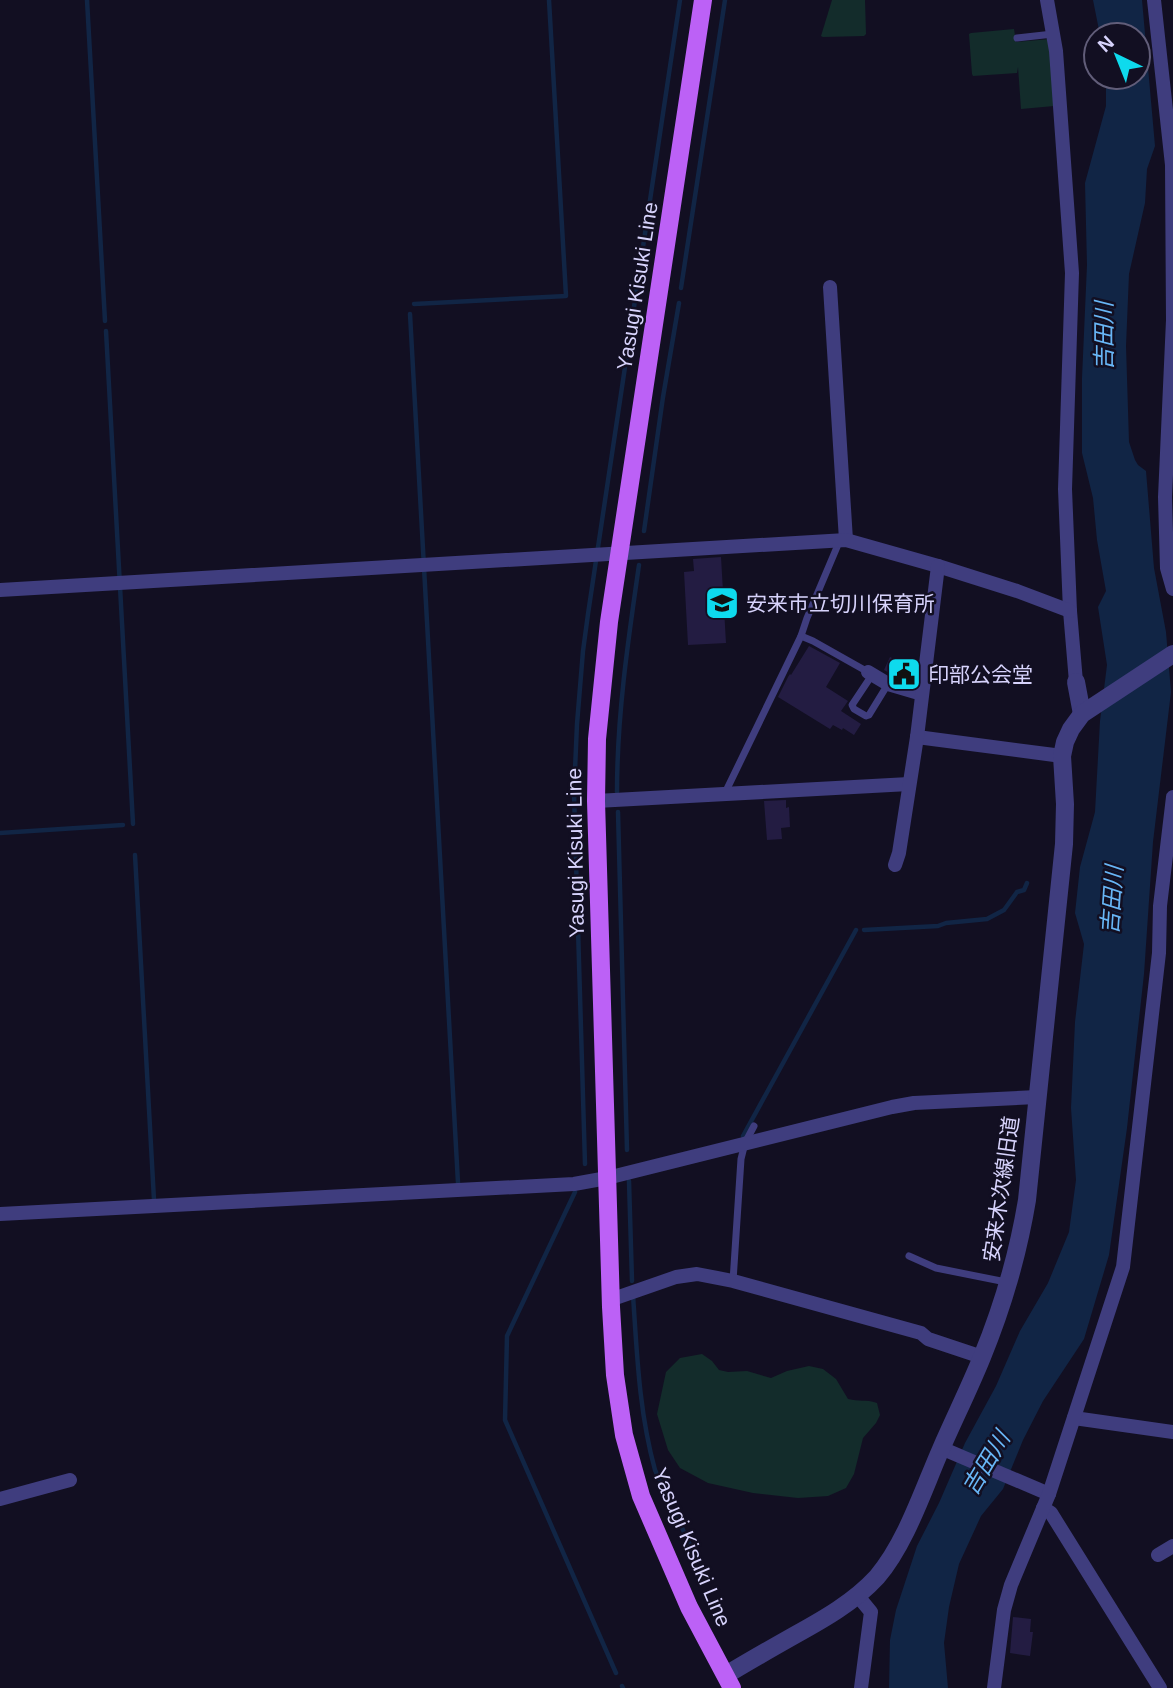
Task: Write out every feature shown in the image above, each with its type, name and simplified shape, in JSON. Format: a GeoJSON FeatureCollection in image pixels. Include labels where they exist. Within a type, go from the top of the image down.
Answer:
{"type":"FeatureCollection","features":[{"type":"Feature","properties":{"kind":"main road","name":"Yasugi Kisuki Line"},"geometry":{"type":"LineString","coordinates":[[703,0],[606,645],[597,739],[596,801],[610,1300],[615,1375],[624,1435],[641,1496],[689,1607],[729,1681]]}},
{"type":"Feature","properties":{"kind":"street"},"geometry":{"type":"LineString","coordinates":[[1047,0],[1056,51],[1072,273],[1065,489],[1076,682],[1085,712]]}},
{"type":"Feature","properties":{"kind":"street"},"geometry":{"type":"LineString","coordinates":[[1154,0],[1167,66],[1172,165],[1173,320],[1165,497],[1167,568],[1173,589]]}},
{"type":"Feature","properties":{"kind":"street"},"geometry":{"type":"LineString","coordinates":[[830,287],[842,540]]}},
{"type":"Feature","properties":{"kind":"street"},"geometry":{"type":"LineString","coordinates":[[0,590],[842,540],[938,566],[1070,611]]}},
{"type":"Feature","properties":{"kind":"street"},"geometry":{"type":"LineString","coordinates":[[895,865],[917,737],[938,566]]}},
{"type":"Feature","properties":{"kind":"street","name":"安来木次線旧道"},"geometry":{"type":"LineString","coordinates":[[729,1681],[828,1617],[858,1595],[877,1576],[896,1548],[947,1451],[1009,1282],[1027,1200],[1064,844],[1062,755],[1065,741],[1085,712],[1173,654]]}},
{"type":"Feature","properties":{"kind":"street"},"geometry":{"type":"LineString","coordinates":[[870,673],[888,684],[922,694]]}},
{"type":"Feature","properties":{"kind":"street"},"geometry":{"type":"LineString","coordinates":[[917,737],[1062,755]]}},
{"type":"Feature","properties":{"kind":"street"},"geometry":{"type":"LineString","coordinates":[[596,801],[909,784]]}},
{"type":"Feature","properties":{"kind":"street"},"geometry":{"type":"LineString","coordinates":[[994,1688],[1004,1610],[1011,1585],[1043,1508],[1045,1492],[1074,1418],[1123,1267],[1159,953],[1160,906],[1173,797]]}},
{"type":"Feature","properties":{"kind":"street"},"geometry":{"type":"LineString","coordinates":[[0,1214],[574,1184],[607,1178],[873,1110],[903,1105],[1037,1097]]}},
{"type":"Feature","properties":{"kind":"street"},"geometry":{"type":"LineString","coordinates":[[610,1300],[690,1274],[733,1281],[920,1333],[928,1339],[982,1357]]}},
{"type":"Feature","properties":{"kind":"street"},"geometry":{"type":"LineString","coordinates":[[1074,1418],[1173,1432]]}},
{"type":"Feature","properties":{"kind":"street"},"geometry":{"type":"LineString","coordinates":[[947,1451],[1045,1492]]}},
{"type":"Feature","properties":{"kind":"street"},"geometry":{"type":"LineString","coordinates":[[0,1499],[70,1480]]}},
{"type":"Feature","properties":{"kind":"street"},"geometry":{"type":"LineString","coordinates":[[1043,1508],[1051,1513],[1160,1688]]}},
{"type":"Feature","properties":{"kind":"street"},"geometry":{"type":"LineString","coordinates":[[1158,1555],[1173,1548]]}},
{"type":"Feature","properties":{"kind":"street"},"geometry":{"type":"LineString","coordinates":[[858,1595],[871,1612],[861,1688]]}},
{"type":"Feature","properties":{"kind":"lane"},"geometry":{"type":"LineString","coordinates":[[1017,38],[1053,34]]}},
{"type":"Feature","properties":{"kind":"lane"},"geometry":{"type":"LineString","coordinates":[[724,794],[801,636],[842,540]]}},
{"type":"Feature","properties":{"kind":"lane"},"geometry":{"type":"LineString","coordinates":[[801,636],[870,673],[852,705],[866,716],[888,684]]}},
{"type":"Feature","properties":{"kind":"lane"},"geometry":{"type":"LineString","coordinates":[[733,1281],[741,1159],[745,1143],[754,1126]]}},
{"type":"Feature","properties":{"kind":"lane"},"geometry":{"type":"LineString","coordinates":[[909,1256],[942,1270],[1009,1282]]}},
{"type":"Feature","properties":{"kind":"green space"},"geometry":{"type":"Polygon","coordinates":[[[832,0],[865,0],[864,36],[821,36],[832,0]]]}},
{"type":"Feature","properties":{"kind":"green space"},"geometry":{"type":"Polygon","coordinates":[[[1014,29],[1016,42],[1050,39],[1054,106],[1021,109],[1018,67],[1017,73],[973,76],[969,34],[1014,29]]]}},
{"type":"Feature","properties":{"kind":"green space"},"geometry":{"type":"Polygon","coordinates":[[[702,1354],[719,1370],[747,1371],[771,1378],[809,1366],[823,1369],[836,1379],[848,1399],[877,1403],[880,1415],[863,1438],[854,1474],[846,1488],[828,1496],[798,1498],[753,1493],[708,1483],[680,1468],[668,1450],[657,1414],[666,1372],[680,1358],[702,1354]]]}},
{"type":"Feature","properties":{"kind":"water"},"geometry":{"type":"Polygon","coordinates":[[[1093,0],[1142,0],[1144,21],[1097,21],[1093,0]]]}},
{"type":"Feature","properties":{"kind":"water","name":"吉田川"},"geometry":{"type":"Polygon","coordinates":[[[1106,91],[1150,91],[1155,146],[1147,169],[1145,203],[1129,274],[1126,346],[1129,442],[1135,460],[1146,471],[1154,568],[1166,632],[1171,692],[1153,842],[1144,974],[1127,1128],[1109,1255],[1084,1339],[1043,1401],[1003,1489],[981,1516],[959,1564],[944,1643],[948,1688],[889,1688],[890,1640],[896,1610],[917,1546],[965,1443],[996,1386],[1020,1331],[1048,1283],[1069,1232],[1076,1180],[1071,1108],[1075,1022],[1084,944],[1075,913],[1080,867],[1095,812],[1100,721],[1107,665],[1098,607],[1106,591],[1093,498],[1082,453],[1087,265],[1085,183],[1106,106],[1106,91]]]}},
{"type":"Feature","properties":{"kind":"building"},"geometry":{"type":"Polygon","coordinates":[[[721,557],[726,643],[688,645],[684,572],[694,571],[693,559],[721,557]]]}},
{"type":"Feature","properties":{"kind":"building"},"geometry":{"type":"Polygon","coordinates":[[[809,646],[840,663],[826,687],[848,701],[841,711],[861,724],[854,735],[833,725],[830,729],[778,697],[809,646]]]}},
{"type":"Feature","properties":{"kind":"building","name":"印部公会堂"},"geometry":{"type":"Polygon","coordinates":[[[890,657],[916,670],[913,681],[884,670],[890,657]]]}},
{"type":"Feature","properties":{"kind":"building"},"geometry":{"type":"Polygon","coordinates":[[[786,800],[790,827],[781,828],[782,839],[767,840],[764,801],[786,800]]]}},
{"type":"Feature","properties":{"kind":"building"},"geometry":{"type":"Polygon","coordinates":[[[1013,1617],[1031,1619],[1030,1632],[1033,1632],[1030,1656],[1010,1653],[1013,1617]]]}},
{"type":"Feature","properties":{"kind":"waterway"},"geometry":{"type":"LineString","coordinates":[[87,0],[105,321]]}},
{"type":"Feature","properties":{"kind":"waterway"},"geometry":{"type":"LineString","coordinates":[[414,304],[566,296],[549,0]]}},
{"type":"Feature","properties":{"kind":"waterway"},"geometry":{"type":"LineString","coordinates":[[585,1164],[574,793],[577,724],[588,614],[680,0]]}},
{"type":"Feature","properties":{"kind":"waterway"},"geometry":{"type":"LineString","coordinates":[[681,288],[725,0]]}},
{"type":"Feature","properties":{"kind":"waterway"},"geometry":{"type":"LineString","coordinates":[[644,531],[679,303]]}},
{"type":"Feature","properties":{"kind":"waterway"},"geometry":{"type":"LineString","coordinates":[[410,314],[458,1183]]}},
{"type":"Feature","properties":{"kind":"waterway"},"geometry":{"type":"LineString","coordinates":[[106,331],[133,824]]}},
{"type":"Feature","properties":{"kind":"waterway"},"geometry":{"type":"LineString","coordinates":[[617,792],[621,706],[639,565]]}},
{"type":"Feature","properties":{"kind":"waterway"},"geometry":{"type":"LineString","coordinates":[[618,812],[627,1150]]}},
{"type":"Feature","properties":{"kind":"waterway"},"geometry":{"type":"LineString","coordinates":[[0,833],[123,825]]}},
{"type":"Feature","properties":{"kind":"waterway"},"geometry":{"type":"LineString","coordinates":[[135,855],[154,1200]]}},
{"type":"Feature","properties":{"kind":"waterway"},"geometry":{"type":"LineString","coordinates":[[864,930],[938,926],[987,919],[1004,910],[1017,892],[1024,890],[1027,883]]}},
{"type":"Feature","properties":{"kind":"waterway"},"geometry":{"type":"LineString","coordinates":[[743,1136],[856,930]]}},
{"type":"Feature","properties":{"kind":"waterway"},"geometry":{"type":"LineString","coordinates":[[629,1181],[632,1281]]}},
{"type":"Feature","properties":{"kind":"waterway"},"geometry":{"type":"LineString","coordinates":[[575,1192],[507,1336],[505,1420],[616,1673]]}},
{"type":"Feature","properties":{"kind":"waterway"},"geometry":{"type":"LineString","coordinates":[[633,1295],[642,1405],[655,1470],[705,1577]]}},
{"type":"Feature","properties":{"kind":"place","name":"安来市立切川保育所"},"geometry":{"type":"Point","coordinates":[722,603]}},
{"type":"Feature","properties":{"kind":"place","name":"印部公会堂"},"geometry":{"type":"Point","coordinates":[904,674]}}]}
